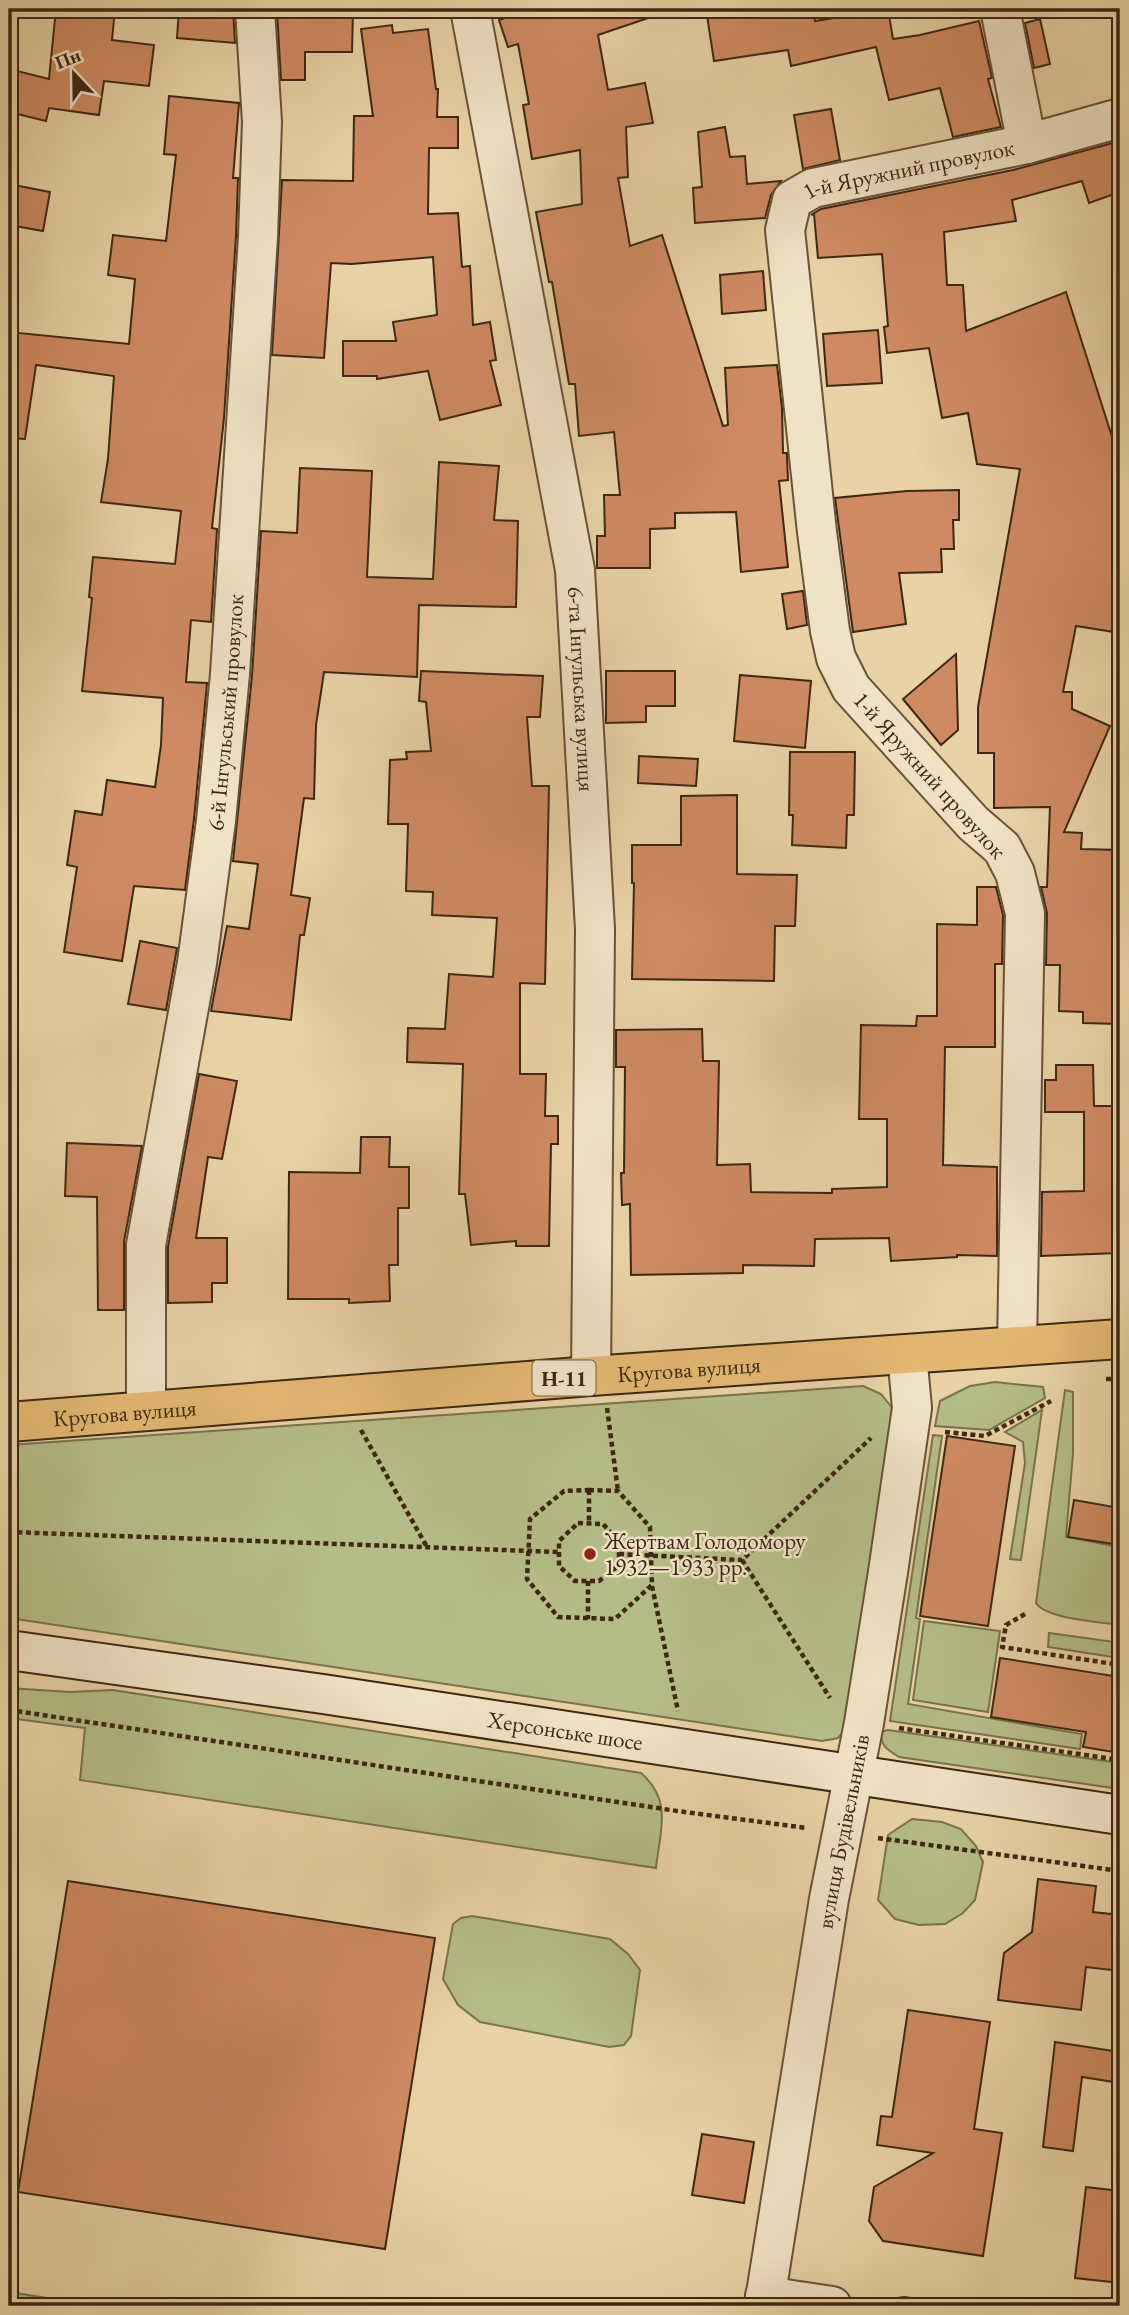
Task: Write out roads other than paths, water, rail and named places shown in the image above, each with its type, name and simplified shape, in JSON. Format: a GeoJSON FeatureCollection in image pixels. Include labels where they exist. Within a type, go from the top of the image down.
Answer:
{"type":"FeatureCollection","features":[{"type":"Feature","properties":{"kind":"main road","name":"Кругова вулиця"},"geometry":{"type":"LineString","coordinates":[[9,1422],[146,1411],[599,1391],[907,1354],[1120,1339]]}},
{"type":"Feature","properties":{"kind":"street","name":"6-й Інгульський провулок"},"geometry":{"type":"LineString","coordinates":[[146,1411],[146,1245],[197,963],[216,821],[230,674],[258,237],[262,121],[255,9]]}},
{"type":"Feature","properties":{"kind":"street","name":"6-та Інгульська вулиця"},"geometry":{"type":"LineString","coordinates":[[470,9],[575,570],[595,929],[599,1391]]}},
{"type":"Feature","properties":{"kind":"street","name":"1-й Яружний провулок"},"geometry":{"type":"LineString","coordinates":[[1000,9],[1027,144]]}},
{"type":"Feature","properties":{"kind":"street","name":"1-й Яружний провулок"},"geometry":{"type":"LineString","coordinates":[[1017,1345],[1025,913],[1015,873],[1002,848],[973,823],[851,688],[836,658],[817,532],[785,230],[792,200],[813,188],[1027,144],[1120,118]]}},
{"type":"Feature","properties":{"kind":"street","name":"вулиця Будівельників"},"geometry":{"type":"LineString","coordinates":[[764,2301],[841,1833],[864,1723],[912,1408],[907,1354]]}},
{"type":"Feature","properties":{"kind":"street","name":"Херсонське шосе"},"geometry":{"type":"LineString","coordinates":[[9,1650],[323,1694],[1120,1815]]}},
{"type":"Feature","properties":{"kind":"street"},"geometry":{"type":"LineString","coordinates":[[764,2301],[832,2306]]}},
{"type":"Feature","properties":{"kind":"tram line"},"geometry":{"type":"LineString","coordinates":[[844,2306],[904,2297],[967,2306]]}},
{"type":"Feature","properties":{"kind":"place","name":"Жертвам Голодомору 1932—1933 рр."},"geometry":{"type":"Point","coordinates":[590,1554]}}]}
